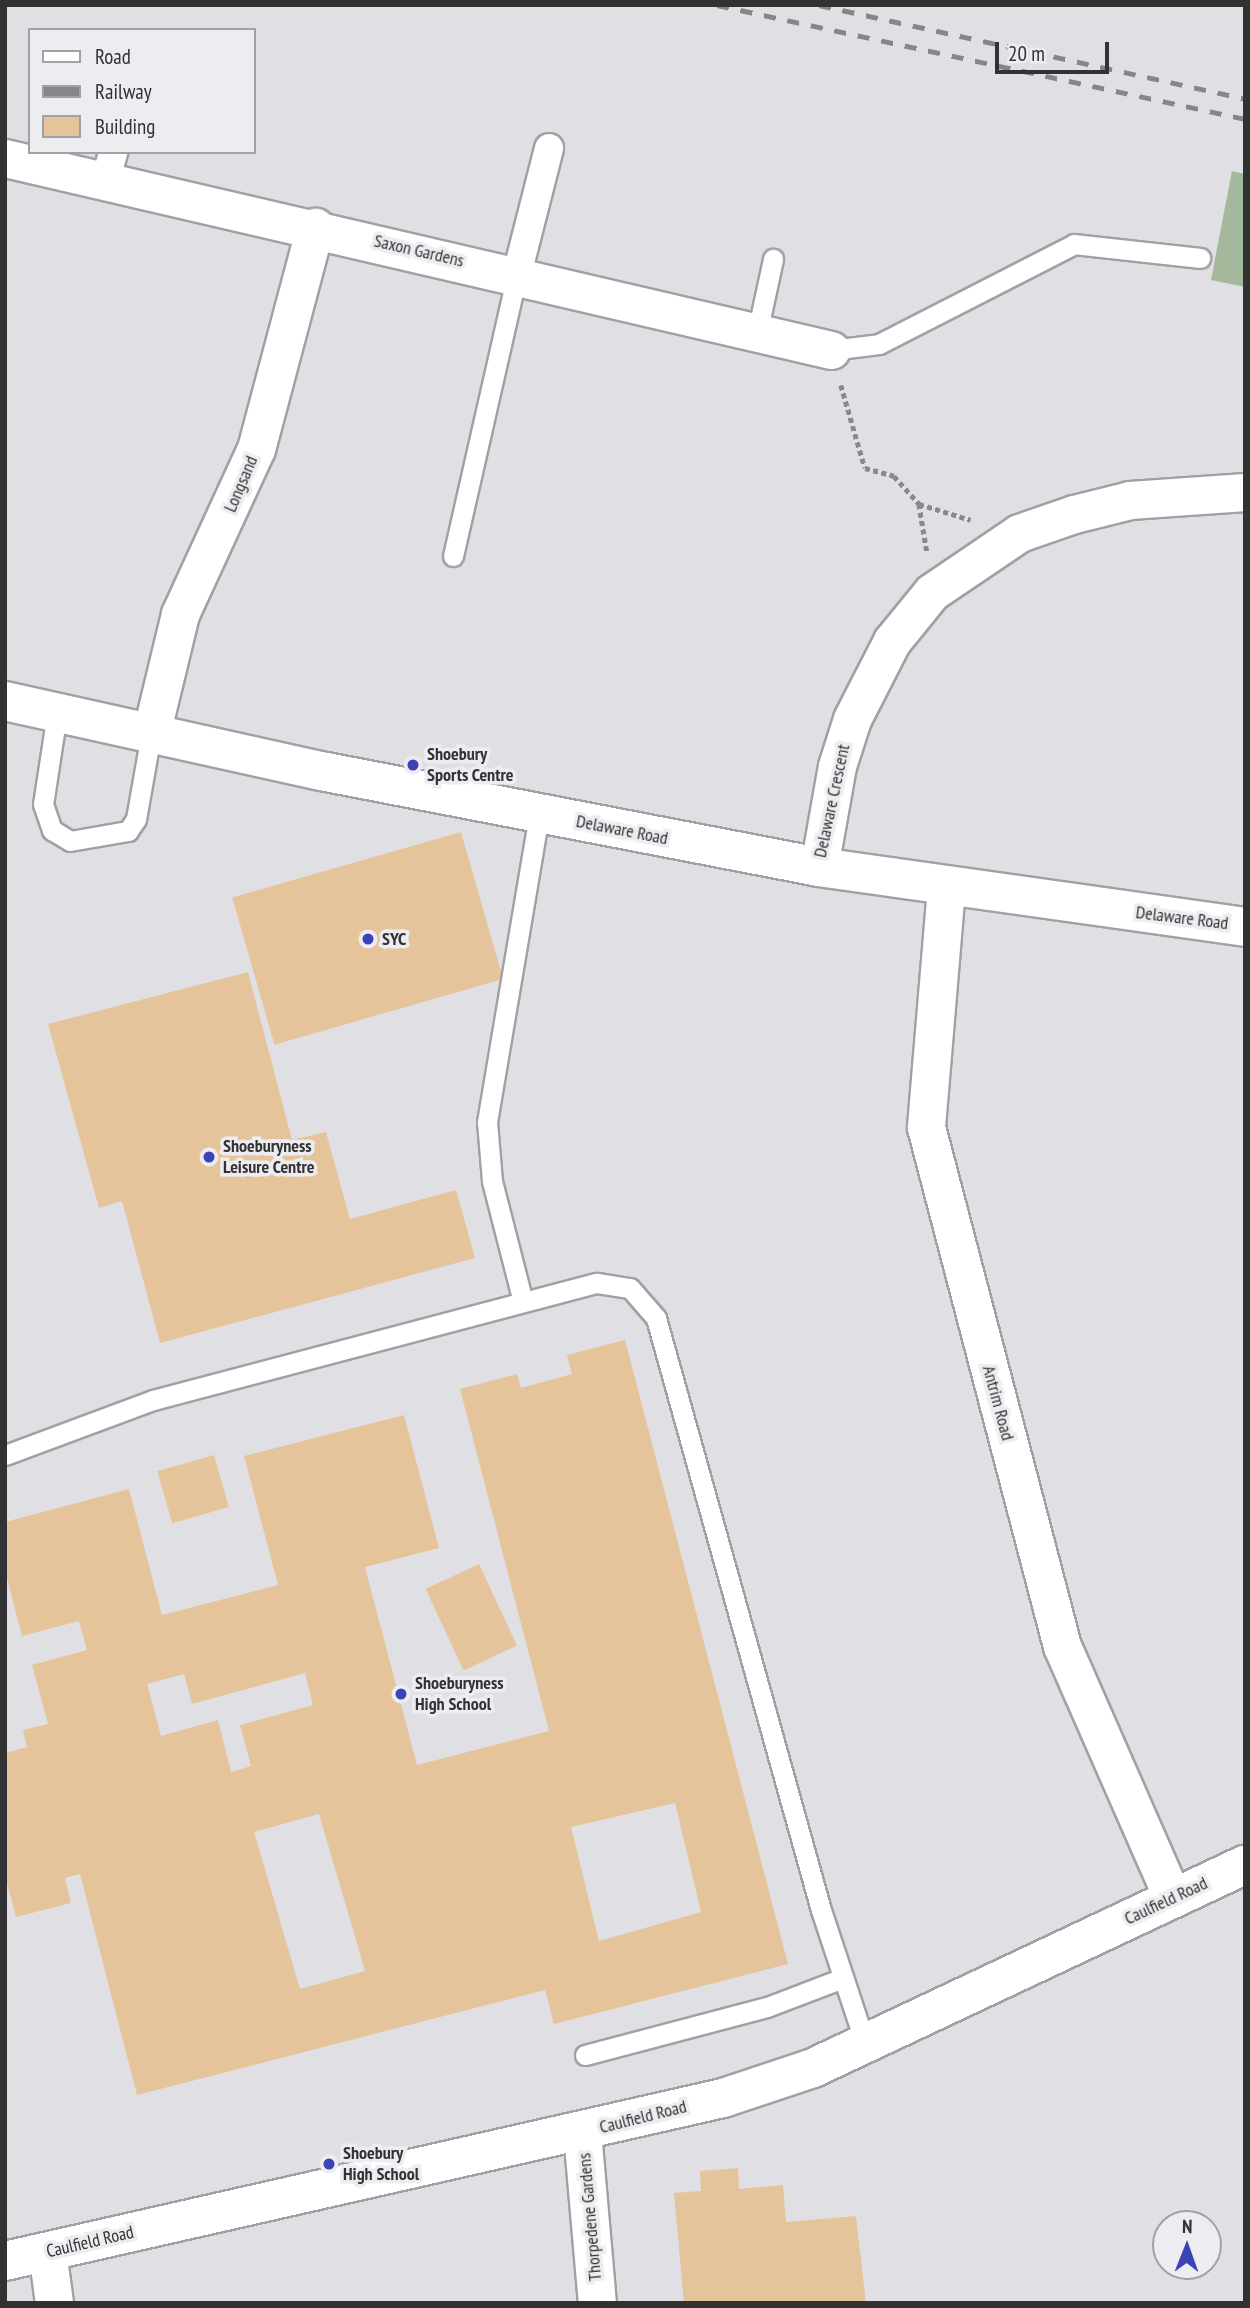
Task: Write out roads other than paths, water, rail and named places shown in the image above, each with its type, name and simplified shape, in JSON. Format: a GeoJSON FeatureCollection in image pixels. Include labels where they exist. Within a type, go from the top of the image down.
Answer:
{"type":"FeatureCollection","features":[{"type":"Feature","properties":{"kind":"street"},"geometry":{"type":"LineString","coordinates":[[517,274],[549,148]]}},
{"type":"Feature","properties":{"kind":"street","name":"Saxon Gardens"},"geometry":{"type":"LineString","coordinates":[[5,158],[109,166],[315,227],[831,350]]}},
{"type":"Feature","properties":{"kind":"street","name":"Longsand"},"geometry":{"type":"LineString","coordinates":[[151,734],[180,614],[256,449],[315,227]]}},
{"type":"Feature","properties":{"kind":"street","name":"Delaware Crescent"},"geometry":{"type":"LineString","coordinates":[[819,867],[836,766],[852,719],[892,641],[932,592],[1019,533],[1130,500],[1245,492]]}},
{"type":"Feature","properties":{"kind":"street","name":"Delaware Road"},"geometry":{"type":"LineString","coordinates":[[5,701],[539,814],[819,867],[946,888],[1245,926]]}},
{"type":"Feature","properties":{"kind":"street","name":"Antrim Road"},"geometry":{"type":"LineString","coordinates":[[946,888],[926,1127],[1062,1646],[1172,1897]]}},
{"type":"Feature","properties":{"kind":"street","name":"Caulfield Road"},"geometry":{"type":"LineString","coordinates":[[5,2261],[723,2098],[813,2068],[1245,1865]]}},
{"type":"Feature","properties":{"kind":"street","name":"Thorpedene Gardens"},"geometry":{"type":"LineString","coordinates":[[582,2132],[597,2303]]}},
{"type":"Feature","properties":{"kind":"street"},"geometry":{"type":"LineString","coordinates":[[47,2251],[54,2303]]}},
{"type":"Feature","properties":{"kind":"lane"},"geometry":{"type":"LineString","coordinates":[[831,350],[879,344],[1074,244],[1200,258]]}},
{"type":"Feature","properties":{"kind":"lane"},"geometry":{"type":"LineString","coordinates":[[757,333],[774,258]]}},
{"type":"Feature","properties":{"kind":"lane"},"geometry":{"type":"LineString","coordinates":[[453,556],[517,274]]}},
{"type":"Feature","properties":{"kind":"lane"},"geometry":{"type":"LineString","coordinates":[[57,713],[43,804],[52,830],[70,841],[128,831],[136,819],[151,734]]}},
{"type":"Feature","properties":{"kind":"lane"},"geometry":{"type":"LineString","coordinates":[[523,1302],[492,1181],[487,1122],[539,814]]}},
{"type":"Feature","properties":{"kind":"lane"},"geometry":{"type":"LineString","coordinates":[[5,1455],[153,1400],[523,1302],[614,1282],[646,1301],[656,1318],[842,1978],[865,2043]]}},
{"type":"Feature","properties":{"kind":"lane"},"geometry":{"type":"LineString","coordinates":[[584,2055],[767,2007],[842,1978]]}},
{"type":"Feature","properties":{"kind":"railway"},"geometry":{"type":"LineString","coordinates":[[717,5],[1245,119]]}},
{"type":"Feature","properties":{"kind":"railway"},"geometry":{"type":"LineString","coordinates":[[819,5],[1245,99]]}},
{"type":"Feature","properties":{"kind":"place","name":"Shoebury Sports Centre"},"geometry":{"type":"Point","coordinates":[413,765]}},
{"type":"Feature","properties":{"kind":"place","name":"SYC"},"geometry":{"type":"Point","coordinates":[368,939]}},
{"type":"Feature","properties":{"kind":"place","name":"Shoeburyness Leisure Centre"},"geometry":{"type":"Point","coordinates":[209,1157]}},
{"type":"Feature","properties":{"kind":"place","name":"Shoeburyness High School"},"geometry":{"type":"Point","coordinates":[401,1694]}},
{"type":"Feature","properties":{"kind":"place","name":"Shoebury High School"},"geometry":{"type":"Point","coordinates":[329,2164]}}]}
